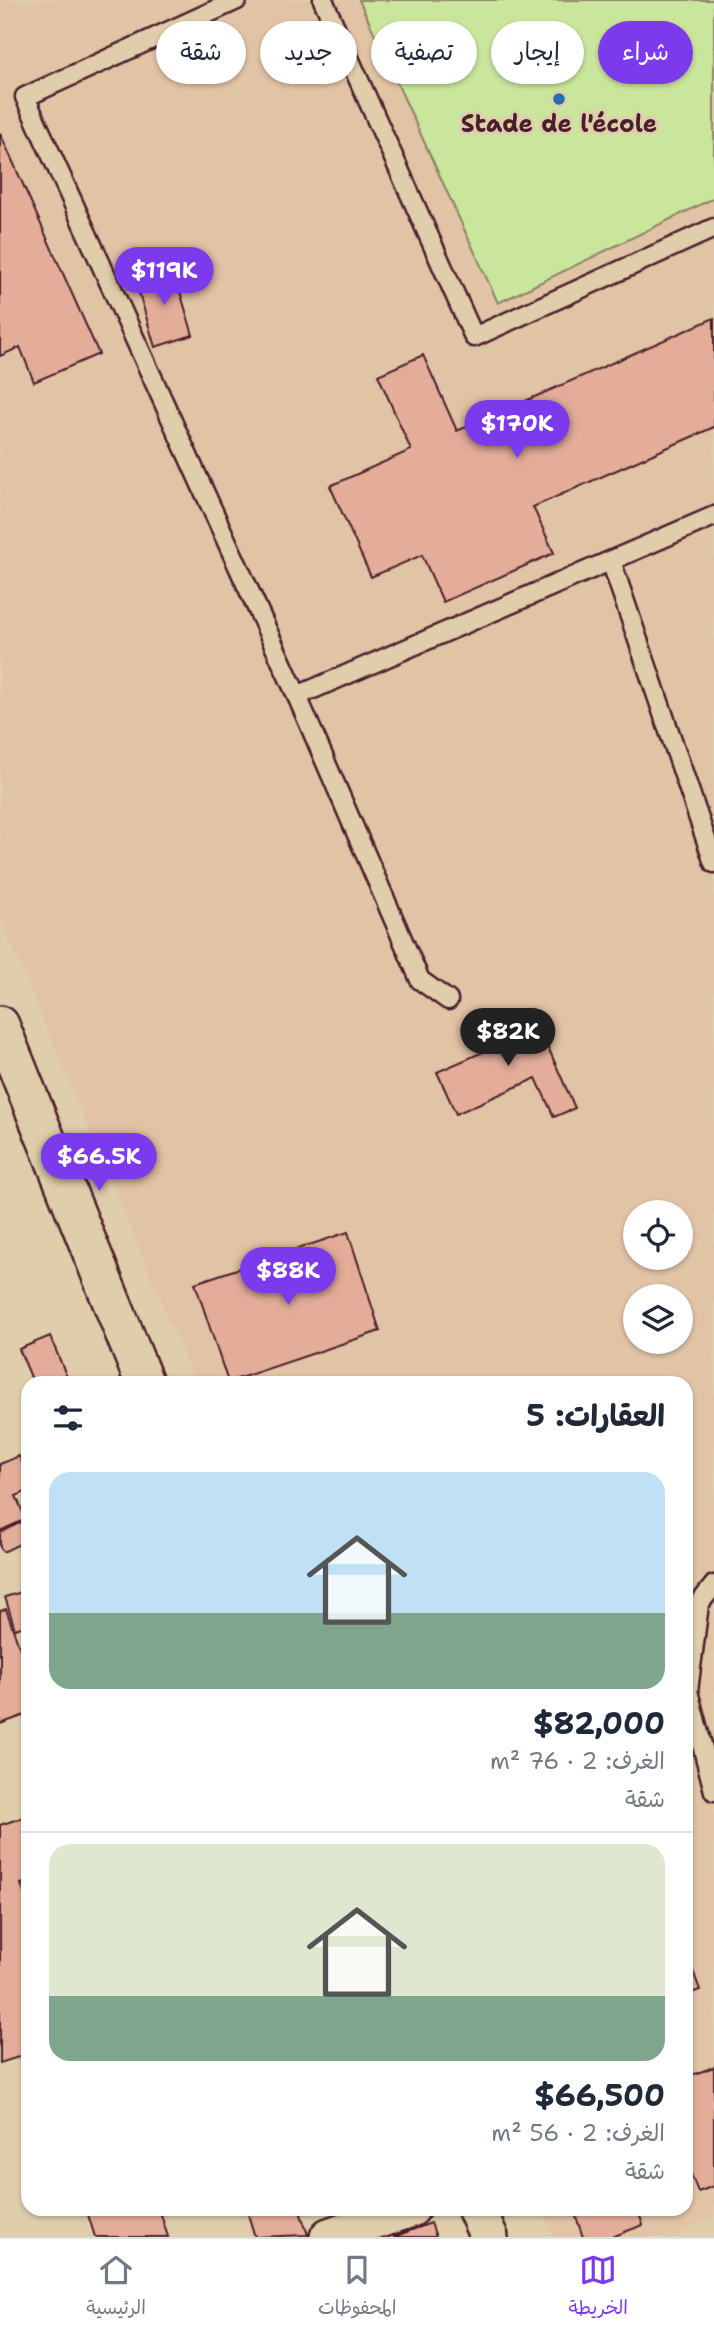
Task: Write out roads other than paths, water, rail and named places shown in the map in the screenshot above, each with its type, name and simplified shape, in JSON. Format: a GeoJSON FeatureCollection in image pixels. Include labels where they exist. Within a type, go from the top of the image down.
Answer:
{"type":"FeatureCollection","features":[{"type":"Feature","properties":{"kind":"street"},"geometry":{"type":"LineString","coordinates":[[0,1025],[142,1376]]}},
{"type":"Feature","properties":{"kind":"street"},"geometry":{"type":"LineString","coordinates":[[329,2237],[388,2216]]}},
{"type":"Feature","properties":{"kind":"street"},"geometry":{"type":"LineString","coordinates":[[480,2216],[489,2237]]}},
{"type":"Feature","properties":{"kind":"lane"},"geometry":{"type":"LineString","coordinates":[[237,0],[25,97],[297,696],[421,980],[448,1000]]}},
{"type":"Feature","properties":{"kind":"lane"},"geometry":{"type":"LineString","coordinates":[[323,0],[474,337],[714,228]]}},
{"type":"Feature","properties":{"kind":"lane"},"geometry":{"type":"LineString","coordinates":[[297,696],[714,516]]}},
{"type":"Feature","properties":{"kind":"lane"},"geometry":{"type":"LineString","coordinates":[[611,561],[714,863]]}},
{"type":"Feature","properties":{"kind":"lane"},"geometry":{"type":"LineString","coordinates":[[693,1651],[699,1604],[714,1585]]}},
{"type":"Feature","properties":{"kind":"lane"},"geometry":{"type":"LineString","coordinates":[[693,1710],[714,1791]]}},
{"type":"Feature","properties":{"kind":"place","name":"Stade de l'école"},"geometry":{"type":"Point","coordinates":[559,99]}}]}
